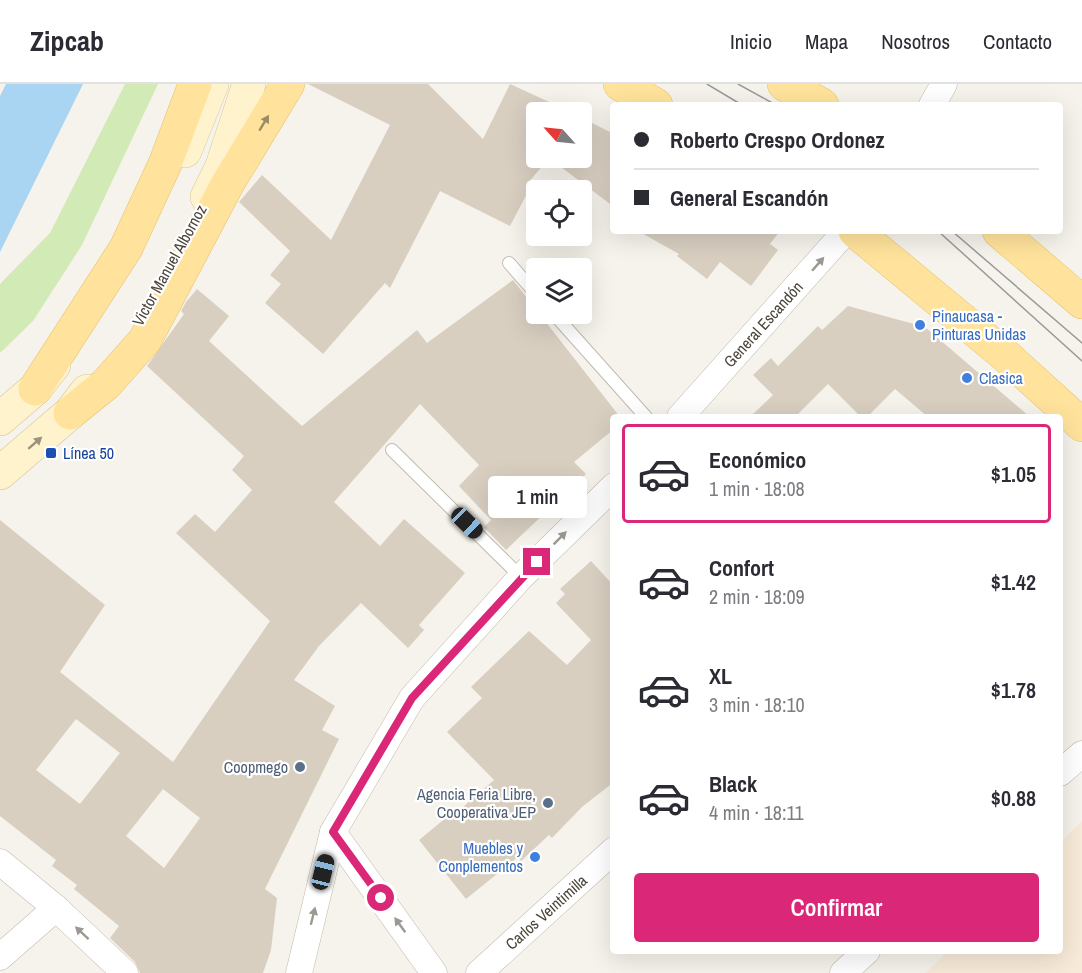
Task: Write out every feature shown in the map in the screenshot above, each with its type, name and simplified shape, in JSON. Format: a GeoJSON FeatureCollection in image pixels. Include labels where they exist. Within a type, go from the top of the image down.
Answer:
{"type":"FeatureCollection","features":[{"type":"Feature","properties":{"kind":"main road"},"geometry":{"type":"LineString","coordinates":[[34,389],[126,248],[165,164],[195,84]]}},
{"type":"Feature","properties":{"kind":"main road","name":"Victor Manuel Albornoz"},"geometry":{"type":"LineString","coordinates":[[0,419],[34,389],[112,296],[150,230],[212,84]]}},
{"type":"Feature","properties":{"kind":"main road","name":"Victor Manuel Albornoz"},"geometry":{"type":"LineString","coordinates":[[0,473],[70,413],[143,317],[222,166],[249,84]]}},
{"type":"Feature","properties":{"kind":"main road"},"geometry":{"type":"LineString","coordinates":[[70,413],[106,384],[145,340],[228,183],[288,84]]}},
{"type":"Feature","properties":{"kind":"main road"},"geometry":{"type":"LineString","coordinates":[[620,84],[651,102]]}},
{"type":"Feature","properties":{"kind":"main road"},"geometry":{"type":"LineString","coordinates":[[784,84],[817,102]]}},
{"type":"Feature","properties":{"kind":"main road"},"geometry":{"type":"LineString","coordinates":[[859,234],[1006,356],[1070,419]]}},
{"type":"Feature","properties":{"kind":"main road"},"geometry":{"type":"LineString","coordinates":[[1003,234],[1082,302]]}},
{"type":"Feature","properties":{"kind":"street"},"geometry":{"type":"LineString","coordinates":[[934,102],[944,84]]}},
{"type":"Feature","properties":{"kind":"street","name":"General Escandón"},"geometry":{"type":"LineString","coordinates":[[684,414],[843,234]]}},
{"type":"Feature","properties":{"kind":"street"},"geometry":{"type":"LineString","coordinates":[[298,973],[333,832],[412,698],[521,577],[610,490]]}},
{"type":"Feature","properties":{"kind":"street"},"geometry":{"type":"LineString","coordinates":[[1063,770],[1082,754]]}},
{"type":"Feature","properties":{"kind":"street"},"geometry":{"type":"LineString","coordinates":[[333,832],[434,973]]}},
{"type":"Feature","properties":{"kind":"street","name":"Carlos Veintimilla"},"geometry":{"type":"LineString","coordinates":[[479,973],[610,854]]}},
{"type":"Feature","properties":{"kind":"street"},"geometry":{"type":"LineString","coordinates":[[0,861],[56,908],[125,973]]}},
{"type":"Feature","properties":{"kind":"street"},"geometry":{"type":"LineString","coordinates":[[0,957],[56,908]]}},
{"type":"Feature","properties":{"kind":"street"},"geometry":{"type":"LineString","coordinates":[[843,973],[864,954]]}},
{"type":"Feature","properties":{"kind":"lane"},"geometry":{"type":"LineString","coordinates":[[509,263],[526,282]]}},
{"type":"Feature","properties":{"kind":"lane"},"geometry":{"type":"LineString","coordinates":[[563,324],[643,414]]}},
{"type":"Feature","properties":{"kind":"lane"},"geometry":{"type":"LineString","coordinates":[[392,450],[521,577]]}},
{"type":"Feature","properties":{"kind":"shaded area"},"geometry":{"type":"Polygon","coordinates":[[[1082,821],[1082,973],[925,973],[945,954],[1063,954],[1063,840],[1082,821]]]}},
{"type":"Feature","properties":{"kind":"green space"},"geometry":{"type":"Polygon","coordinates":[[[125,84],[158,84],[82,245],[33,321],[0,353],[0,284],[50,233],[125,84]]]}},
{"type":"Feature","properties":{"kind":"water"},"geometry":{"type":"Polygon","coordinates":[[[6,84],[83,84],[0,252],[0,96],[6,84]]]}},
{"type":"Feature","properties":{"kind":"building"},"geometry":{"type":"Polygon","coordinates":[[[308,84],[428,84],[483,139],[510,84],[549,102],[526,102],[526,168],[541,168],[531,180],[526,180],[526,196],[510,226],[440,191],[390,288],[385,283],[323,354],[265,303],[281,284],[270,275],[290,251],[239,202],[262,175],[331,240],[390,125],[308,84]]]}},
{"type":"Feature","properties":{"kind":"building"},"geometry":{"type":"Polygon","coordinates":[[[592,123],[610,132],[610,204],[592,190],[592,180],[578,180],[562,168],[592,168],[592,123]]]}},
{"type":"Feature","properties":{"kind":"building"},"geometry":{"type":"Polygon","coordinates":[[[643,234],[778,234],[770,244],[778,250],[751,286],[720,262],[707,279],[677,256],[679,254],[643,234]]]}},
{"type":"Feature","properties":{"kind":"building"},"geometry":{"type":"Polygon","coordinates":[[[513,280],[526,297],[526,324],[547,324],[618,414],[610,414],[610,432],[574,462],[586,474],[506,550],[484,527],[491,520],[459,486],[479,465],[420,404],[334,502],[380,546],[404,519],[465,573],[419,625],[424,630],[408,648],[361,603],[319,646],[294,680],[335,706],[322,730],[339,739],[265,889],[277,898],[271,950],[263,973],[140,973],[135,962],[110,938],[119,926],[74,889],[77,885],[52,866],[56,860],[0,816],[0,520],[105,605],[60,672],[173,762],[270,621],[176,533],[195,514],[215,532],[252,490],[232,470],[244,456],[147,366],[184,314],[181,311],[197,289],[229,316],[209,341],[302,426],[417,330],[427,343],[513,280]],[[76,719],[36,770],[80,804],[120,753],[76,719]],[[163,789],[126,836],[164,868],[200,818],[163,789]]]}},
{"type":"Feature","properties":{"kind":"building"},"geometry":{"type":"Polygon","coordinates":[[[848,306],[925,327],[1026,414],[924,414],[895,389],[870,414],[858,414],[828,384],[798,414],[753,414],[773,395],[753,375],[771,358],[778,366],[818,326],[822,330],[848,306]]]}},
{"type":"Feature","properties":{"kind":"building"},"geometry":{"type":"Polygon","coordinates":[[[591,561],[610,582],[610,785],[582,807],[552,838],[549,835],[521,861],[518,857],[466,899],[419,840],[453,812],[455,814],[494,780],[447,732],[482,698],[471,687],[529,631],[567,665],[591,640],[556,603],[565,594],[560,589],[591,561]]]}},
{"type":"Feature","properties":{"kind":"tram line"},"geometry":{"type":"LineString","coordinates":[[707,84],[737,102]]}},
{"type":"Feature","properties":{"kind":"tram line"},"geometry":{"type":"LineString","coordinates":[[738,84],[771,102]]}},
{"type":"Feature","properties":{"kind":"tram line"},"geometry":{"type":"LineString","coordinates":[[941,234],[1082,361]]}},
{"type":"Feature","properties":{"kind":"tram line"},"geometry":{"type":"LineString","coordinates":[[955,234],[1082,343]]}},
{"type":"Feature","properties":{"kind":"place","name":"Pinaucasa - Pinturas Unidas"},"geometry":{"type":"Point","coordinates":[920,325]}},
{"type":"Feature","properties":{"kind":"place","name":"Clasica"},"geometry":{"type":"Point","coordinates":[967,378]}},
{"type":"Feature","properties":{"kind":"place","name":"Línea 50"},"geometry":{"type":"Point","coordinates":[51,453]}},
{"type":"Feature","properties":{"kind":"place","name":"Coopmego"},"geometry":{"type":"Point","coordinates":[300,767]}},
{"type":"Feature","properties":{"kind":"place","name":"Agencia Feria Libre, Cooperativa JEP"},"geometry":{"type":"Point","coordinates":[548,803]}},
{"type":"Feature","properties":{"kind":"place","name":"Muebles y Conplementos"},"geometry":{"type":"Point","coordinates":[535,857]}},
{"type":"Feature","properties":{"kind":"route"},"geometry":{"type":"LineString","coordinates":[[381,898],[333,832],[412,698],[537,562]]}}]}
